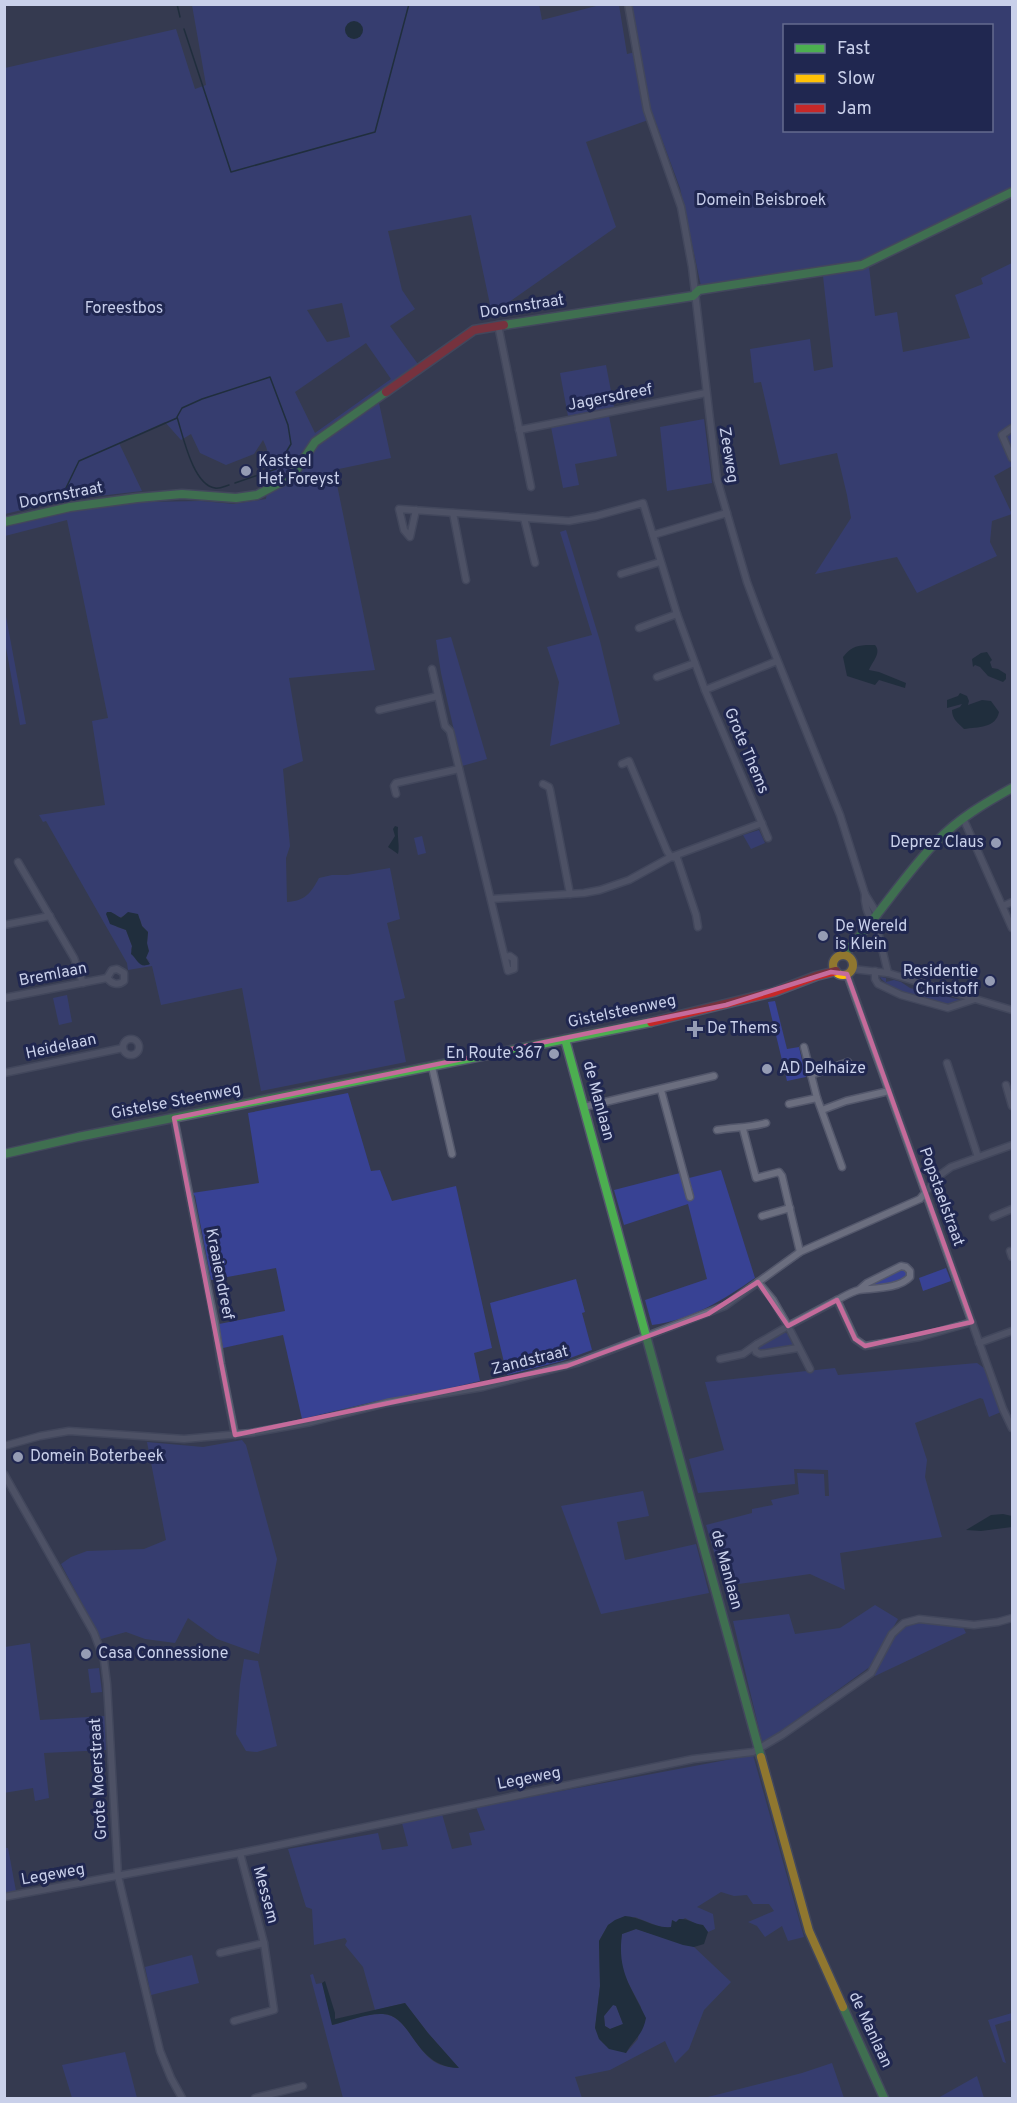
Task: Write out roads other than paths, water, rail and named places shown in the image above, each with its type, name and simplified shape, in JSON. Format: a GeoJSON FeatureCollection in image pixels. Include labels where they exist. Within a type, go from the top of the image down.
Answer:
{"type":"FeatureCollection","features":[{"type":"Feature","properties":{"kind":"street","name":"Zeeweg"},"geometry":{"type":"LineString","coordinates":[[628,4],[647,110],[681,207],[696,293],[715,470],[747,582],[840,815],[865,894],[864,900],[869,916],[876,921],[888,973]]}},
{"type":"Feature","properties":{"kind":"street","name":"Doornstraat"},"geometry":{"type":"LineString","coordinates":[[4,522],[100,502],[182,494],[240,498],[266,493],[293,474],[307,450],[315,442],[468,333],[477,329],[693,296],[699,290],[859,266],[1012,192]]}},
{"type":"Feature","properties":{"kind":"street"},"geometry":{"type":"LineString","coordinates":[[498,325],[531,487]]}},
{"type":"Feature","properties":{"kind":"street","name":"Jagersdreef"},"geometry":{"type":"LineString","coordinates":[[519,430],[706,393]]}},
{"type":"Feature","properties":{"kind":"street"},"geometry":{"type":"LineString","coordinates":[[1012,428],[1002,435],[1012,458]]}},
{"type":"Feature","properties":{"kind":"street","name":"Grote Thems"},"geometry":{"type":"LineString","coordinates":[[416,510],[568,521],[581,520],[643,502],[677,614],[705,690],[768,838]]}},
{"type":"Feature","properties":{"kind":"street"},"geometry":{"type":"LineString","coordinates":[[399,509],[416,510],[410,537],[404,530],[399,509]]}},
{"type":"Feature","properties":{"kind":"street"},"geometry":{"type":"LineString","coordinates":[[453,513],[466,580]]}},
{"type":"Feature","properties":{"kind":"street"},"geometry":{"type":"LineString","coordinates":[[653,535],[727,513]]}},
{"type":"Feature","properties":{"kind":"street"},"geometry":{"type":"LineString","coordinates":[[524,518],[535,563]]}},
{"type":"Feature","properties":{"kind":"street"},"geometry":{"type":"LineString","coordinates":[[621,574],[660,562]]}},
{"type":"Feature","properties":{"kind":"street"},"geometry":{"type":"LineString","coordinates":[[639,628],[677,614]]}},
{"type":"Feature","properties":{"kind":"street"},"geometry":{"type":"LineString","coordinates":[[705,690],[777,661]]}},
{"type":"Feature","properties":{"kind":"street"},"geometry":{"type":"LineString","coordinates":[[657,677],[695,663]]}},
{"type":"Feature","properties":{"kind":"street"},"geometry":{"type":"LineString","coordinates":[[432,669],[445,726],[450,731],[505,957]]}},
{"type":"Feature","properties":{"kind":"street"},"geometry":{"type":"LineString","coordinates":[[379,710],[438,696]]}},
{"type":"Feature","properties":{"kind":"street"},"geometry":{"type":"LineString","coordinates":[[622,765],[629,762],[671,857]]}},
{"type":"Feature","properties":{"kind":"street"},"geometry":{"type":"LineString","coordinates":[[396,794],[394,786],[396,783],[459,769]]}},
{"type":"Feature","properties":{"kind":"street"},"geometry":{"type":"LineString","coordinates":[[543,784],[550,790],[570,894]]}},
{"type":"Feature","properties":{"kind":"street"},"geometry":{"type":"LineString","coordinates":[[1012,788],[987,801],[963,818],[936,843],[846,956],[836,958],[835,969],[840,974],[849,971],[888,973],[1012,1010]]}},
{"type":"Feature","properties":{"kind":"street"},"geometry":{"type":"LineString","coordinates":[[963,818],[1012,928]]}},
{"type":"Feature","properties":{"kind":"street"},"geometry":{"type":"LineString","coordinates":[[491,899],[591,892],[614,886],[671,857],[762,823]]}},
{"type":"Feature","properties":{"kind":"street"},"geometry":{"type":"LineString","coordinates":[[671,857],[677,858],[698,927]]}},
{"type":"Feature","properties":{"kind":"street"},"geometry":{"type":"LineString","coordinates":[[18,862],[74,958],[83,983]]}},
{"type":"Feature","properties":{"kind":"street"},"geometry":{"type":"LineString","coordinates":[[1003,906],[1012,902]]}},
{"type":"Feature","properties":{"kind":"street"},"geometry":{"type":"LineString","coordinates":[[4,925],[50,916]]}},
{"type":"Feature","properties":{"kind":"street"},"geometry":{"type":"LineString","coordinates":[[846,956],[853,963],[849,971]]}},
{"type":"Feature","properties":{"kind":"street","name":"Gistelsteenweg"},"geometry":{"type":"LineString","coordinates":[[353,1083],[737,1002],[774,992],[835,969]]}},
{"type":"Feature","properties":{"kind":"street","name":"Popstaelstraat"},"geometry":{"type":"LineString","coordinates":[[849,971],[925,1192],[1003,1409],[1012,1428]]}},
{"type":"Feature","properties":{"kind":"street"},"geometry":{"type":"LineString","coordinates":[[875,971],[878,984],[901,995],[948,1008],[975,999]]}},
{"type":"Feature","properties":{"kind":"street","name":"Bremlaan"},"geometry":{"type":"LineString","coordinates":[[4,998],[107,978]]}},
{"type":"Feature","properties":{"kind":"street","name":"de Manlaan"},"geometry":{"type":"LineString","coordinates":[[565,1039],[809,1931],[884,2098]]}},
{"type":"Feature","properties":{"kind":"street"},"geometry":{"type":"LineString","coordinates":[[804,1047],[817,1098],[842,1167]]}},
{"type":"Feature","properties":{"kind":"street","name":"Heidelaan"},"geometry":{"type":"LineString","coordinates":[[4,1073],[123,1048]]}},
{"type":"Feature","properties":{"kind":"street"},"geometry":{"type":"LineString","coordinates":[[811,1075],[848,1062]]}},
{"type":"Feature","properties":{"kind":"street"},"geometry":{"type":"LineString","coordinates":[[947,1064],[978,1156]]}},
{"type":"Feature","properties":{"kind":"street"},"geometry":{"type":"LineString","coordinates":[[432,1067],[452,1154]]}},
{"type":"Feature","properties":{"kind":"street"},"geometry":{"type":"LineString","coordinates":[[584,1107],[714,1076]]}},
{"type":"Feature","properties":{"kind":"street","name":"Gistelse Steenweg"},"geometry":{"type":"LineString","coordinates":[[4,1154],[78,1137],[353,1083]]}},
{"type":"Feature","properties":{"kind":"street"},"geometry":{"type":"LineString","coordinates":[[1006,1085],[1012,1106]]}},
{"type":"Feature","properties":{"kind":"street"},"geometry":{"type":"LineString","coordinates":[[661,1090],[690,1197]]}},
{"type":"Feature","properties":{"kind":"street"},"geometry":{"type":"LineString","coordinates":[[822,1110],[846,1101],[889,1091]]}},
{"type":"Feature","properties":{"kind":"street"},"geometry":{"type":"LineString","coordinates":[[789,1104],[817,1098]]}},
{"type":"Feature","properties":{"kind":"street","name":"Kraaiendreef"},"geometry":{"type":"LineString","coordinates":[[174,1118],[235,1435]]}},
{"type":"Feature","properties":{"kind":"street"},"geometry":{"type":"LineString","coordinates":[[717,1130],[734,1127],[743,1129],[766,1123]]}},
{"type":"Feature","properties":{"kind":"street"},"geometry":{"type":"LineString","coordinates":[[743,1129],[756,1178],[775,1172],[781,1174],[800,1252]]}},
{"type":"Feature","properties":{"kind":"street","name":"Zandstraat"},"geometry":{"type":"LineString","coordinates":[[4,1446],[51,1433],[77,1430],[175,1438],[235,1435],[311,1422],[387,1403],[483,1387],[586,1360],[646,1335],[708,1314],[732,1301],[800,1252],[920,1198],[947,1169],[1012,1145]]}},
{"type":"Feature","properties":{"kind":"street"},"geometry":{"type":"LineString","coordinates":[[762,1216],[790,1208]]}},
{"type":"Feature","properties":{"kind":"street"},"geometry":{"type":"LineString","coordinates":[[993,1217],[1012,1209]]}},
{"type":"Feature","properties":{"kind":"street"},"geometry":{"type":"LineString","coordinates":[[720,1359],[743,1354],[788,1326],[901,1266],[910,1271],[910,1277],[905,1282],[859,1290]]}},
{"type":"Feature","properties":{"kind":"street"},"geometry":{"type":"LineString","coordinates":[[758,1282],[773,1300],[810,1369]]}},
{"type":"Feature","properties":{"kind":"street"},"geometry":{"type":"LineString","coordinates":[[837,1300],[855,1339],[865,1346],[920,1337],[972,1322]]}},
{"type":"Feature","properties":{"kind":"street"},"geometry":{"type":"LineString","coordinates":[[980,1343],[1012,1331]]}},
{"type":"Feature","properties":{"kind":"street"},"geometry":{"type":"LineString","coordinates":[[757,1344],[754,1347],[760,1354],[798,1348]]}},
{"type":"Feature","properties":{"kind":"street","name":"Grote Moerstraat"},"geometry":{"type":"LineString","coordinates":[[4,1474],[94,1633],[103,1656],[107,1679],[118,1876],[160,2051],[182,2098]]}},
{"type":"Feature","properties":{"kind":"street","name":"Legeweg"},"geometry":{"type":"LineString","coordinates":[[4,1897],[240,1853],[693,1759],[753,1752],[871,1673],[892,1634],[904,1623],[919,1619],[974,1625],[1012,1618]]}},
{"type":"Feature","properties":{"kind":"street","name":"Messem"},"geometry":{"type":"LineString","coordinates":[[234,2021],[274,2010],[264,1943],[240,1853]]}},
{"type":"Feature","properties":{"kind":"street","name":"Messem"},"geometry":{"type":"LineString","coordinates":[[220,1953],[264,1943]]}},
{"type":"Feature","properties":{"kind":"street"},"geometry":{"type":"LineString","coordinates":[[255,2098],[303,2086]]}},
{"type":"Feature","properties":{"kind":"water"},"geometry":{"type":"Polygon","coordinates":[[[354,21],[360,24],[363,30],[360,36],[354,39],[348,36],[345,30],[348,24],[354,21]]]}},
{"type":"Feature","properties":{"kind":"water"},"geometry":{"type":"Polygon","coordinates":[[[875,645],[877,648],[876,658],[869,670],[906,683],[905,688],[879,680],[875,685],[847,676],[843,657],[853,648],[875,645]]]}},
{"type":"Feature","properties":{"kind":"water"},"geometry":{"type":"Polygon","coordinates":[[[987,652],[992,660],[990,662],[992,668],[1006,674],[1003,682],[988,676],[980,667],[975,665],[973,667],[972,659],[987,652]]]}},
{"type":"Feature","properties":{"kind":"water"},"geometry":{"type":"Polygon","coordinates":[[[960,693],[967,696],[968,705],[982,700],[991,701],[999,712],[997,717],[986,726],[964,729],[952,713],[952,710],[962,704],[947,708],[947,700],[960,693]]]}},
{"type":"Feature","properties":{"kind":"water"},"geometry":{"type":"Polygon","coordinates":[[[395,826],[398,827],[398,854],[388,847],[395,836],[393,829],[395,826]]]}},
{"type":"Feature","properties":{"kind":"water"},"geometry":{"type":"Polygon","coordinates":[[[107,912],[121,918],[128,912],[138,914],[142,926],[148,932],[149,951],[146,958],[150,964],[141,965],[131,954],[132,946],[126,930],[110,924],[107,912]]]}},
{"type":"Feature","properties":{"kind":"water"},"geometry":{"type":"Polygon","coordinates":[[[991,1515],[1012,1516],[1012,1527],[981,1531],[966,1530],[991,1515]]]}},
{"type":"Feature","properties":{"kind":"water"},"geometry":{"type":"Polygon","coordinates":[[[625,1916],[654,1925],[671,1927],[672,1920],[676,1922],[682,1919],[703,1925],[708,1932],[704,1944],[694,1947],[636,1929],[622,1934],[623,1969],[646,2018],[640,2033],[626,2053],[609,2049],[599,2039],[595,2028],[600,1986],[599,1941],[608,1925],[625,1916]],[[613,2005],[604,2016],[605,2026],[610,2029],[623,2024],[616,2006],[613,2005]]]}},
{"type":"Feature","properties":{"kind":"water"},"geometry":{"type":"Polygon","coordinates":[[[325,1981],[335,2019],[405,2003],[459,2068],[444,2065],[432,2059],[393,2017],[383,2014],[371,2015],[332,2025],[322,1983],[325,1981]]]}},
{"type":"Feature","properties":{"kind":"waterway"},"geometry":{"type":"LineString","coordinates":[[177,4],[180,17]]}},
{"type":"Feature","properties":{"kind":"waterway"},"geometry":{"type":"LineString","coordinates":[[184,29],[231,172],[375,132],[409,4]]}},
{"type":"Feature","properties":{"kind":"waterway"},"geometry":{"type":"LineString","coordinates":[[229,485],[215,488],[207,485],[201,478],[190,458],[177,417],[182,408],[202,399],[270,377],[288,425],[291,444],[276,469],[235,483]]}},
{"type":"Feature","properties":{"kind":"waterway"},"geometry":{"type":"LineString","coordinates":[[63,505],[65,490],[79,461],[177,418]]}},
{"type":"Feature","properties":{"kind":"place","name":"Kasteel Het Foreyst"},"geometry":{"type":"Point","coordinates":[246,471]}},
{"type":"Feature","properties":{"kind":"place","name":"Deprez Claus"},"geometry":{"type":"Point","coordinates":[996,843]}},
{"type":"Feature","properties":{"kind":"place","name":"De Wereld is Klein"},"geometry":{"type":"Point","coordinates":[823,936]}},
{"type":"Feature","properties":{"kind":"place","name":"Residentie Christoff"},"geometry":{"type":"Point","coordinates":[990,981]}},
{"type":"Feature","properties":{"kind":"place","name":"De Thems"},"geometry":{"type":"Point","coordinates":[695,1029]}},
{"type":"Feature","properties":{"kind":"place","name":"En Route 367"},"geometry":{"type":"Point","coordinates":[554,1054]}},
{"type":"Feature","properties":{"kind":"place","name":"AD Delhaize"},"geometry":{"type":"Point","coordinates":[767,1069]}},
{"type":"Feature","properties":{"kind":"place","name":"Domein Boterbeek"},"geometry":{"type":"Point","coordinates":[18,1457]}},
{"type":"Feature","properties":{"kind":"place","name":"Casa Connessione"},"geometry":{"type":"Point","coordinates":[86,1654]}},
{"type":"Feature","properties":{"kind":"park label","name":"Domein Beisbroek"},"geometry":{"type":"Point","coordinates":[761,201]}},
{"type":"Feature","properties":{"kind":"park label","name":"Foreestbos"},"geometry":{"type":"Point","coordinates":[124,309]}}]}
